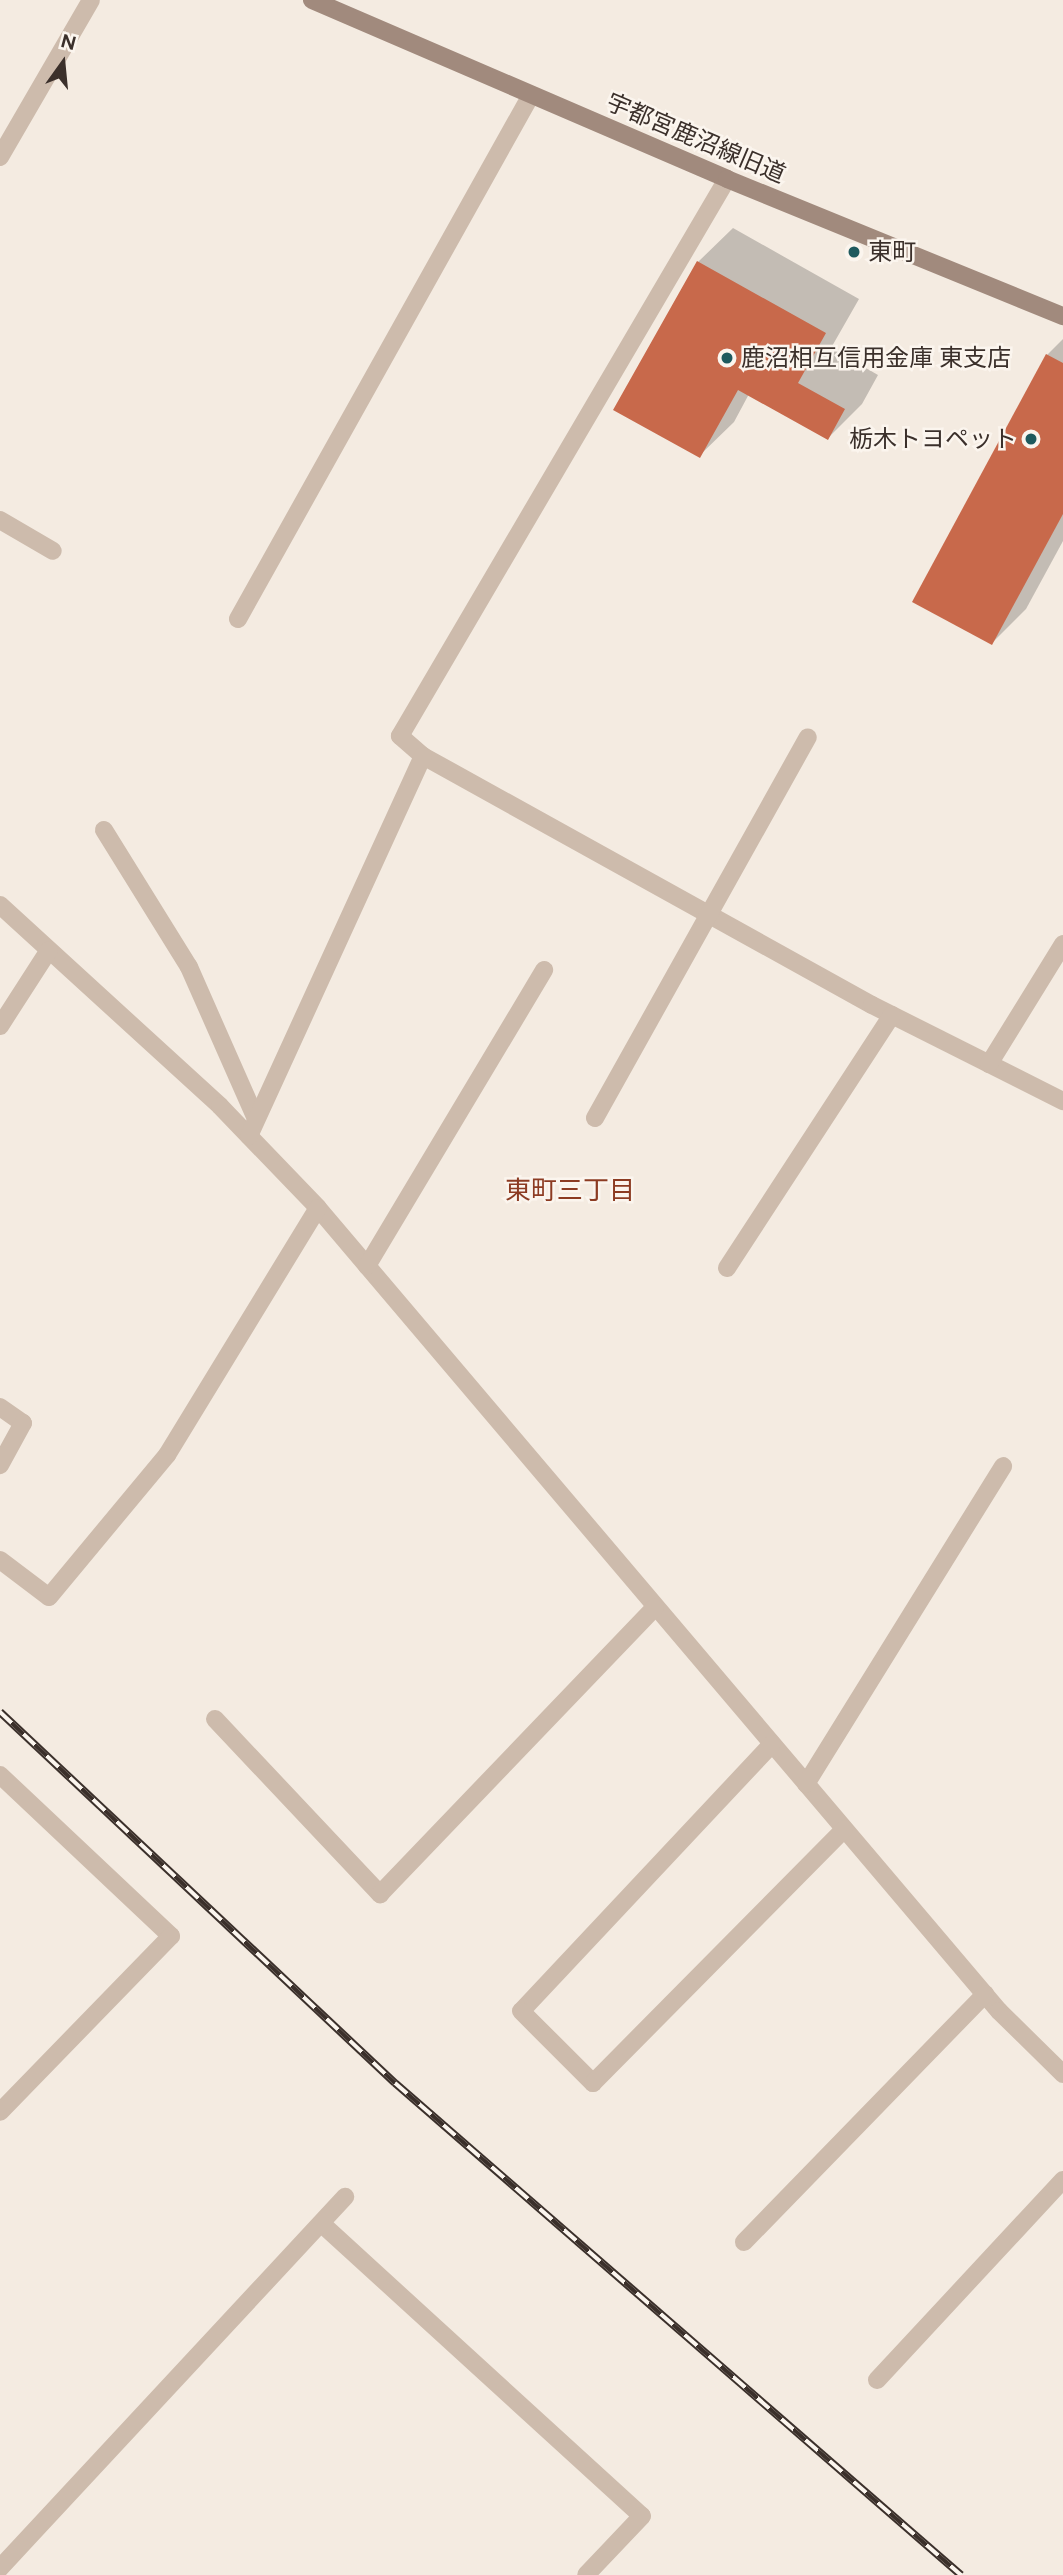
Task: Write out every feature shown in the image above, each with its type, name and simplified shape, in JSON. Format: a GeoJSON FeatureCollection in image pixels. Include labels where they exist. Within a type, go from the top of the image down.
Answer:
{"type":"FeatureCollection","features":[{"type":"Feature","properties":{"kind":"street"},"geometry":{"type":"LineString","coordinates":[[0,157],[91,0]]}},
{"type":"Feature","properties":{"kind":"street","name":"宇都宮鹿沼線旧道"},"geometry":{"type":"LineString","coordinates":[[312,0],[727,179],[1063,316]]}},
{"type":"Feature","properties":{"kind":"street"},"geometry":{"type":"LineString","coordinates":[[238,619],[531,95]]}},
{"type":"Feature","properties":{"kind":"street"},"geometry":{"type":"LineString","coordinates":[[727,179],[400,736],[424,755],[706,913],[892,1015],[1063,1101]]}},
{"type":"Feature","properties":{"kind":"street"},"geometry":{"type":"LineString","coordinates":[[0,520],[53,551]]}},
{"type":"Feature","properties":{"kind":"street"},"geometry":{"type":"LineString","coordinates":[[595,1118],[706,913],[808,737]]}},
{"type":"Feature","properties":{"kind":"street"},"geometry":{"type":"LineString","coordinates":[[253,1128],[424,755]]}},
{"type":"Feature","properties":{"kind":"street"},"geometry":{"type":"LineString","coordinates":[[104,830],[189,967],[253,1128]]}},
{"type":"Feature","properties":{"kind":"street"},"geometry":{"type":"LineString","coordinates":[[0,905],[253,1128],[655,1607],[985,1994],[1063,2074]]}},
{"type":"Feature","properties":{"kind":"street"},"geometry":{"type":"LineString","coordinates":[[989,1064],[1063,944]]}},
{"type":"Feature","properties":{"kind":"street"},"geometry":{"type":"LineString","coordinates":[[0,1027],[49,950]]}},
{"type":"Feature","properties":{"kind":"street"},"geometry":{"type":"LineString","coordinates":[[367,1266],[544,970]]}},
{"type":"Feature","properties":{"kind":"street"},"geometry":{"type":"LineString","coordinates":[[727,1268],[892,1015]]}},
{"type":"Feature","properties":{"kind":"street"},"geometry":{"type":"LineString","coordinates":[[0,1560],[49,1597],[167,1455],[318,1208]]}},
{"type":"Feature","properties":{"kind":"street"},"geometry":{"type":"LineString","coordinates":[[0,1407],[23,1423],[0,1465]]}},
{"type":"Feature","properties":{"kind":"street"},"geometry":{"type":"LineString","coordinates":[[806,1784],[1003,1466]]}},
{"type":"Feature","properties":{"kind":"street"},"geometry":{"type":"LineString","coordinates":[[215,1719],[380,1894],[655,1607]]}},
{"type":"Feature","properties":{"kind":"street"},"geometry":{"type":"LineString","coordinates":[[772,1744],[521,2011],[593,2083],[844,1829]]}},
{"type":"Feature","properties":{"kind":"street"},"geometry":{"type":"LineString","coordinates":[[0,1774],[171,1936],[0,2112]]}},
{"type":"Feature","properties":{"kind":"street"},"geometry":{"type":"LineString","coordinates":[[744,2242],[985,1994]]}},
{"type":"Feature","properties":{"kind":"street"},"geometry":{"type":"LineString","coordinates":[[877,2380],[1063,2180]]}},
{"type":"Feature","properties":{"kind":"street"},"geometry":{"type":"LineString","coordinates":[[0,2568],[345,2197]]}},
{"type":"Feature","properties":{"kind":"street"},"geometry":{"type":"LineString","coordinates":[[322,2224],[642,2516],[586,2575]]}},
{"type":"Feature","properties":{"kind":"building","name":"鹿沼相互信用金庫 東支店"},"geometry":{"type":"Polygon","coordinates":[[[697,261],[826,333],[798,383],[845,409],[828,440],[738,390],[700,458],[613,410],[697,261]]]}},
{"type":"Feature","properties":{"kind":"building","name":"栃木トヨペット"},"geometry":{"type":"Polygon","coordinates":[[[1046,354],[1063,363],[1063,514],[992,645],[912,602],[1046,354]]]}},
{"type":"Feature","properties":{"kind":"railway"},"geometry":{"type":"LineString","coordinates":[[0,1712],[395,2083],[961,2575]]}},
{"type":"Feature","properties":{"kind":"place","name":"東町"},"geometry":{"type":"Point","coordinates":[854,252]}},
{"type":"Feature","properties":{"kind":"place","name":"鹿沼相互信用金庫 東支店"},"geometry":{"type":"Point","coordinates":[727,358]}},
{"type":"Feature","properties":{"kind":"place","name":"栃木トヨペット"},"geometry":{"type":"Point","coordinates":[1031,439]}},
{"type":"Feature","properties":{"kind":"district","name":"東町三丁目"},"geometry":{"type":"Point","coordinates":[570,1191]}}]}
